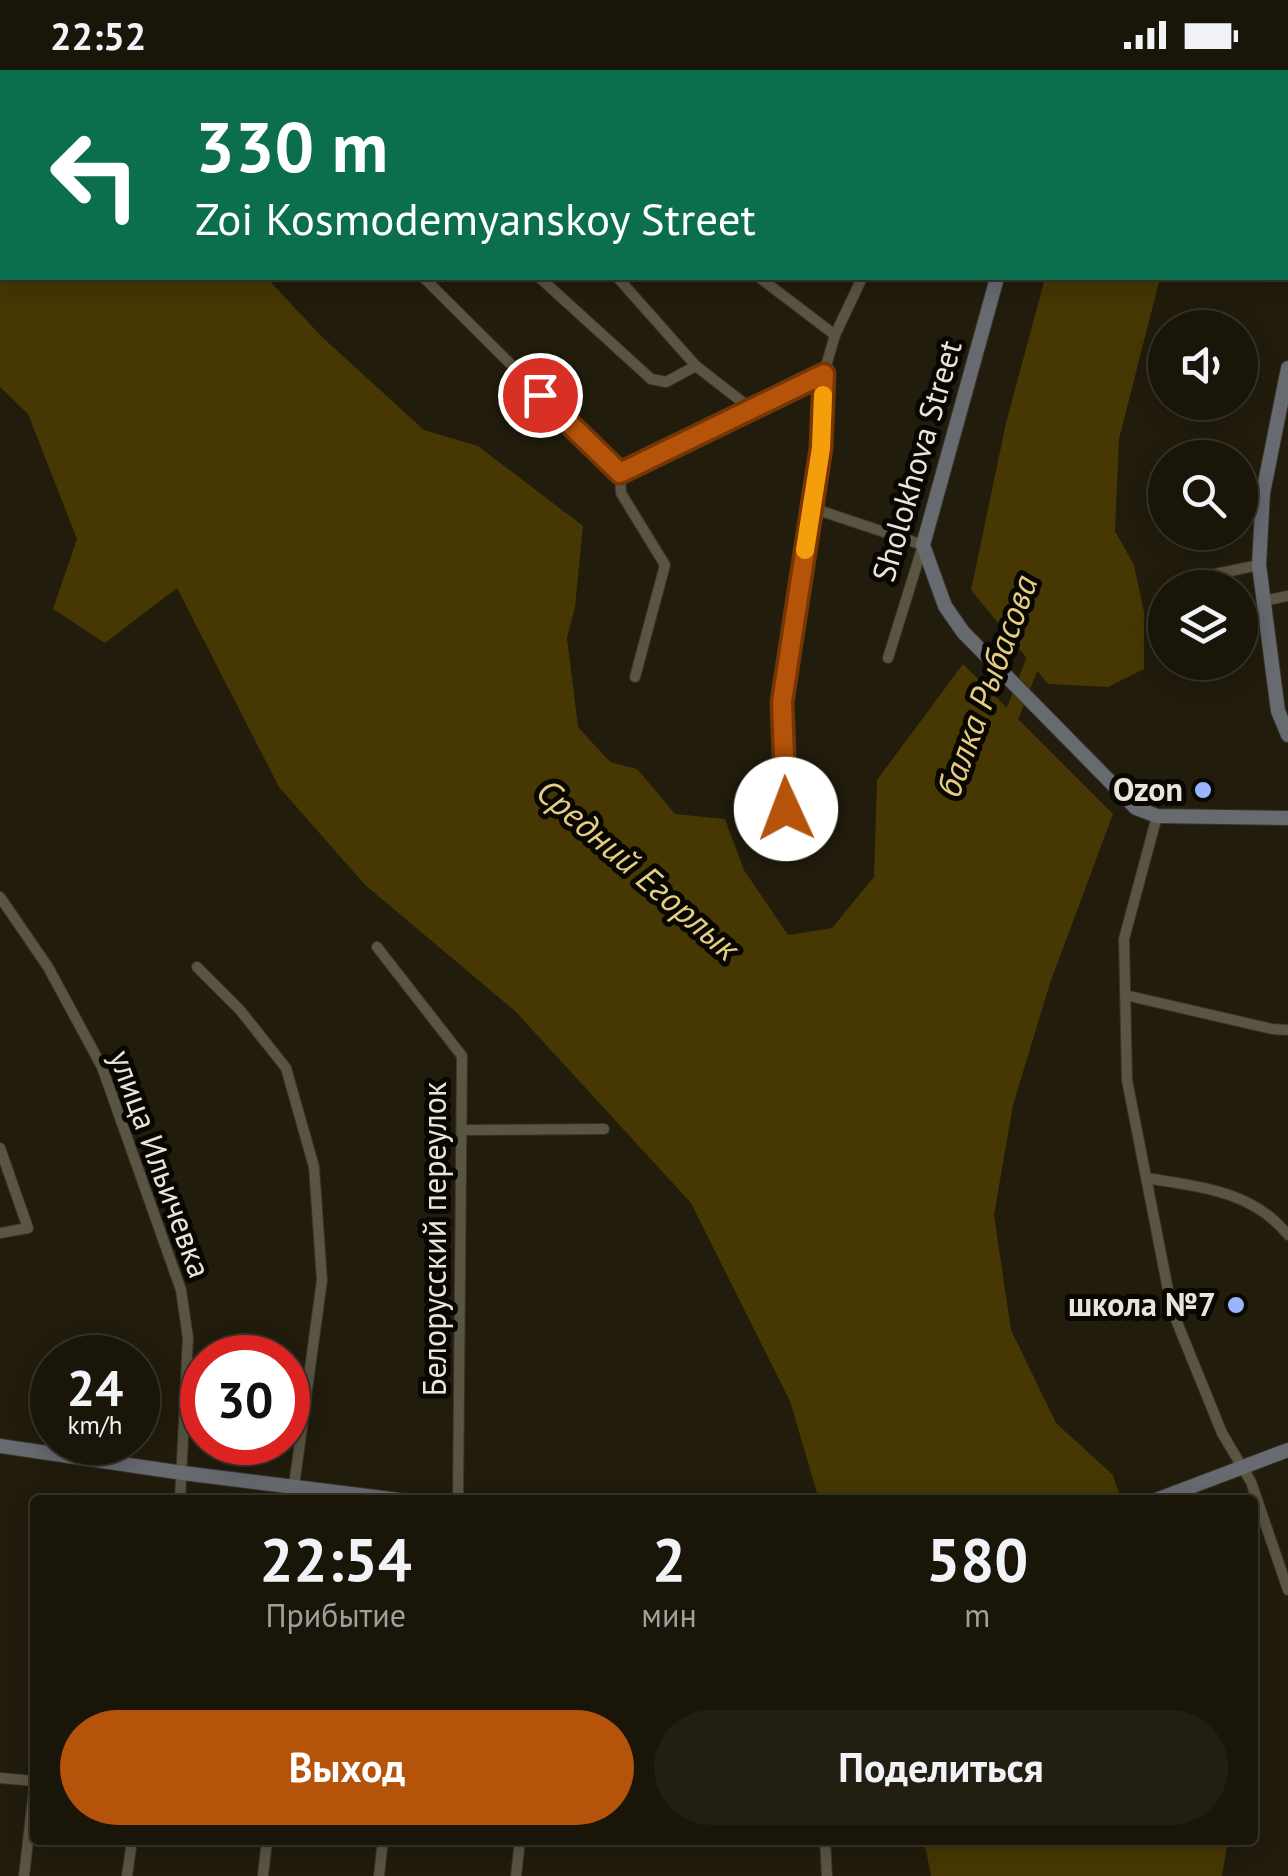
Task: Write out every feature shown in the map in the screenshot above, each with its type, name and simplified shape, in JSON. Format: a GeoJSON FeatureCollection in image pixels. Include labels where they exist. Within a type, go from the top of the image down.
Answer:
{"type":"FeatureCollection","features":[{"type":"Feature","properties":{"kind":"main road","name":"Sholokhova Street"},"geometry":{"type":"LineString","coordinates":[[923,545],[996,280]]}},
{"type":"Feature","properties":{"kind":"main road"},"geometry":{"type":"LineString","coordinates":[[1288,368],[1262,493],[1259,565],[1288,735]]}},
{"type":"Feature","properties":{"kind":"main road"},"geometry":{"type":"LineString","coordinates":[[923,545],[945,606],[964,632],[1136,808],[1157,816],[1285,819]]}},
{"type":"Feature","properties":{"kind":"main road"},"geometry":{"type":"LineString","coordinates":[[0,1446],[183,1474],[294,1486],[310,1494]]}},
{"type":"Feature","properties":{"kind":"main road"},"geometry":{"type":"LineString","coordinates":[[1169,1495],[1288,1450]]}},
{"type":"Feature","properties":{"kind":"street"},"geometry":{"type":"LineString","coordinates":[[426,280],[620,473],[621,493],[665,565],[636,677]]}},
{"type":"Feature","properties":{"kind":"street"},"geometry":{"type":"LineString","coordinates":[[542,280],[652,379],[666,382],[696,366]]}},
{"type":"Feature","properties":{"kind":"street"},"geometry":{"type":"LineString","coordinates":[[620,280],[696,366],[750,408]]}},
{"type":"Feature","properties":{"kind":"street"},"geometry":{"type":"LineString","coordinates":[[763,280],[835,335]]}},
{"type":"Feature","properties":{"kind":"street"},"geometry":{"type":"LineString","coordinates":[[786,809],[782,702],[821,448],[824,374],[835,335],[861,280]]}},
{"type":"Feature","properties":{"kind":"street"},"geometry":{"type":"LineString","coordinates":[[620,473],[824,374]]}},
{"type":"Feature","properties":{"kind":"street"},"geometry":{"type":"LineString","coordinates":[[812,508],[923,545]]}},
{"type":"Feature","properties":{"kind":"street","name":"Sholokhova Street"},"geometry":{"type":"LineString","coordinates":[[888,658],[923,545]]}},
{"type":"Feature","properties":{"kind":"street"},"geometry":{"type":"LineString","coordinates":[[1233,570],[1259,565]]}},
{"type":"Feature","properties":{"kind":"street"},"geometry":{"type":"LineString","coordinates":[[1263,601],[1288,596]]}},
{"type":"Feature","properties":{"kind":"street"},"geometry":{"type":"LineString","coordinates":[[1157,816],[1124,939],[1128,1080],[1172,1310],[1222,1432],[1255,1495]]}},
{"type":"Feature","properties":{"kind":"street","name":"улица Ильичевка"},"geometry":{"type":"LineString","coordinates":[[0,896],[48,967],[102,1067],[181,1290],[188,1338],[181,1495]]}},
{"type":"Feature","properties":{"kind":"street","name":"Белорусский переулок"},"geometry":{"type":"LineString","coordinates":[[377,948],[462,1056],[458,1495]]}},
{"type":"Feature","properties":{"kind":"street"},"geometry":{"type":"LineString","coordinates":[[197,967],[240,1010],[286,1068],[314,1168],[322,1280],[294,1486]]}},
{"type":"Feature","properties":{"kind":"street"},"geometry":{"type":"LineString","coordinates":[[1126,995],[1288,1030]]}},
{"type":"Feature","properties":{"kind":"street"},"geometry":{"type":"LineString","coordinates":[[462,1130],[604,1130]]}},
{"type":"Feature","properties":{"kind":"street"},"geometry":{"type":"LineString","coordinates":[[0,1148],[28,1228],[0,1233]]}},
{"type":"Feature","properties":{"kind":"street"},"geometry":{"type":"LineString","coordinates":[[1147,1178],[1243,1198],[1274,1218],[1288,1236]]}},
{"type":"Feature","properties":{"kind":"street"},"geometry":{"type":"LineString","coordinates":[[1258,1502],[1288,1590]]}},
{"type":"Feature","properties":{"kind":"street"},"geometry":{"type":"LineString","coordinates":[[0,1778],[30,1781]]}},
{"type":"Feature","properties":{"kind":"street"},"geometry":{"type":"LineString","coordinates":[[24,1876],[30,1824]]}},
{"type":"Feature","properties":{"kind":"street"},"geometry":{"type":"LineString","coordinates":[[128,1876],[131,1845]]}},
{"type":"Feature","properties":{"kind":"street"},"geometry":{"type":"LineString","coordinates":[[263,1876],[267,1845]]}},
{"type":"Feature","properties":{"kind":"street"},"geometry":{"type":"LineString","coordinates":[[379,1876],[382,1845]]}},
{"type":"Feature","properties":{"kind":"street"},"geometry":{"type":"LineString","coordinates":[[516,1876],[519,1845]]}},
{"type":"Feature","properties":{"kind":"street"},"geometry":{"type":"LineString","coordinates":[[825,1845],[827,1876]]}},
{"type":"Feature","properties":{"kind":"water","name":"Средний Егорлык"},"geometry":{"type":"Polygon","coordinates":[[[0,280],[269,280],[321,336],[424,430],[478,446],[583,526],[575,607],[567,638],[578,727],[610,762],[637,769],[675,814],[725,819],[744,870],[788,935],[832,928],[874,877],[877,780],[963,664],[1113,814],[1050,983],[1013,1105],[994,1215],[1011,1330],[1056,1423],[1113,1475],[1119,1495],[818,1495],[790,1401],[691,1203],[515,1011],[365,885],[279,787],[177,588],[105,643],[53,609],[77,539],[28,414],[0,387],[0,280]]]}},
{"type":"Feature","properties":{"kind":"water"},"geometry":{"type":"Polygon","coordinates":[[[1044,280],[1159,280],[1152,310],[1148,310],[1148,325],[1119,439],[1115,531],[1134,565],[1144,612],[1144,669],[1108,687],[1048,684],[971,590],[1006,423],[1044,280]]]}},
{"type":"Feature","properties":{"kind":"water"},"geometry":{"type":"Polygon","coordinates":[[[925,1845],[1227,1845],[1222,1876],[931,1876],[925,1845]]]}},
{"type":"Feature","properties":{"kind":"waterway","name":"балка Рыбасова"},"geometry":{"type":"LineString","coordinates":[[1006,730],[1038,649]]}},
{"type":"Feature","properties":{"kind":"slow traffic"},"geometry":{"type":"LineString","coordinates":[[805,550],[821,448],[823,395]]}},
{"type":"Feature","properties":{"kind":"place","name":"Ozon"},"geometry":{"type":"Point","coordinates":[1203,790]}},
{"type":"Feature","properties":{"kind":"place","name":"школа №7"},"geometry":{"type":"Point","coordinates":[1236,1305]}},
{"type":"Feature","properties":{"kind":"route"},"geometry":{"type":"LineString","coordinates":[[540,395],[620,473],[824,374],[821,448],[782,702],[786,809]]}}]}
